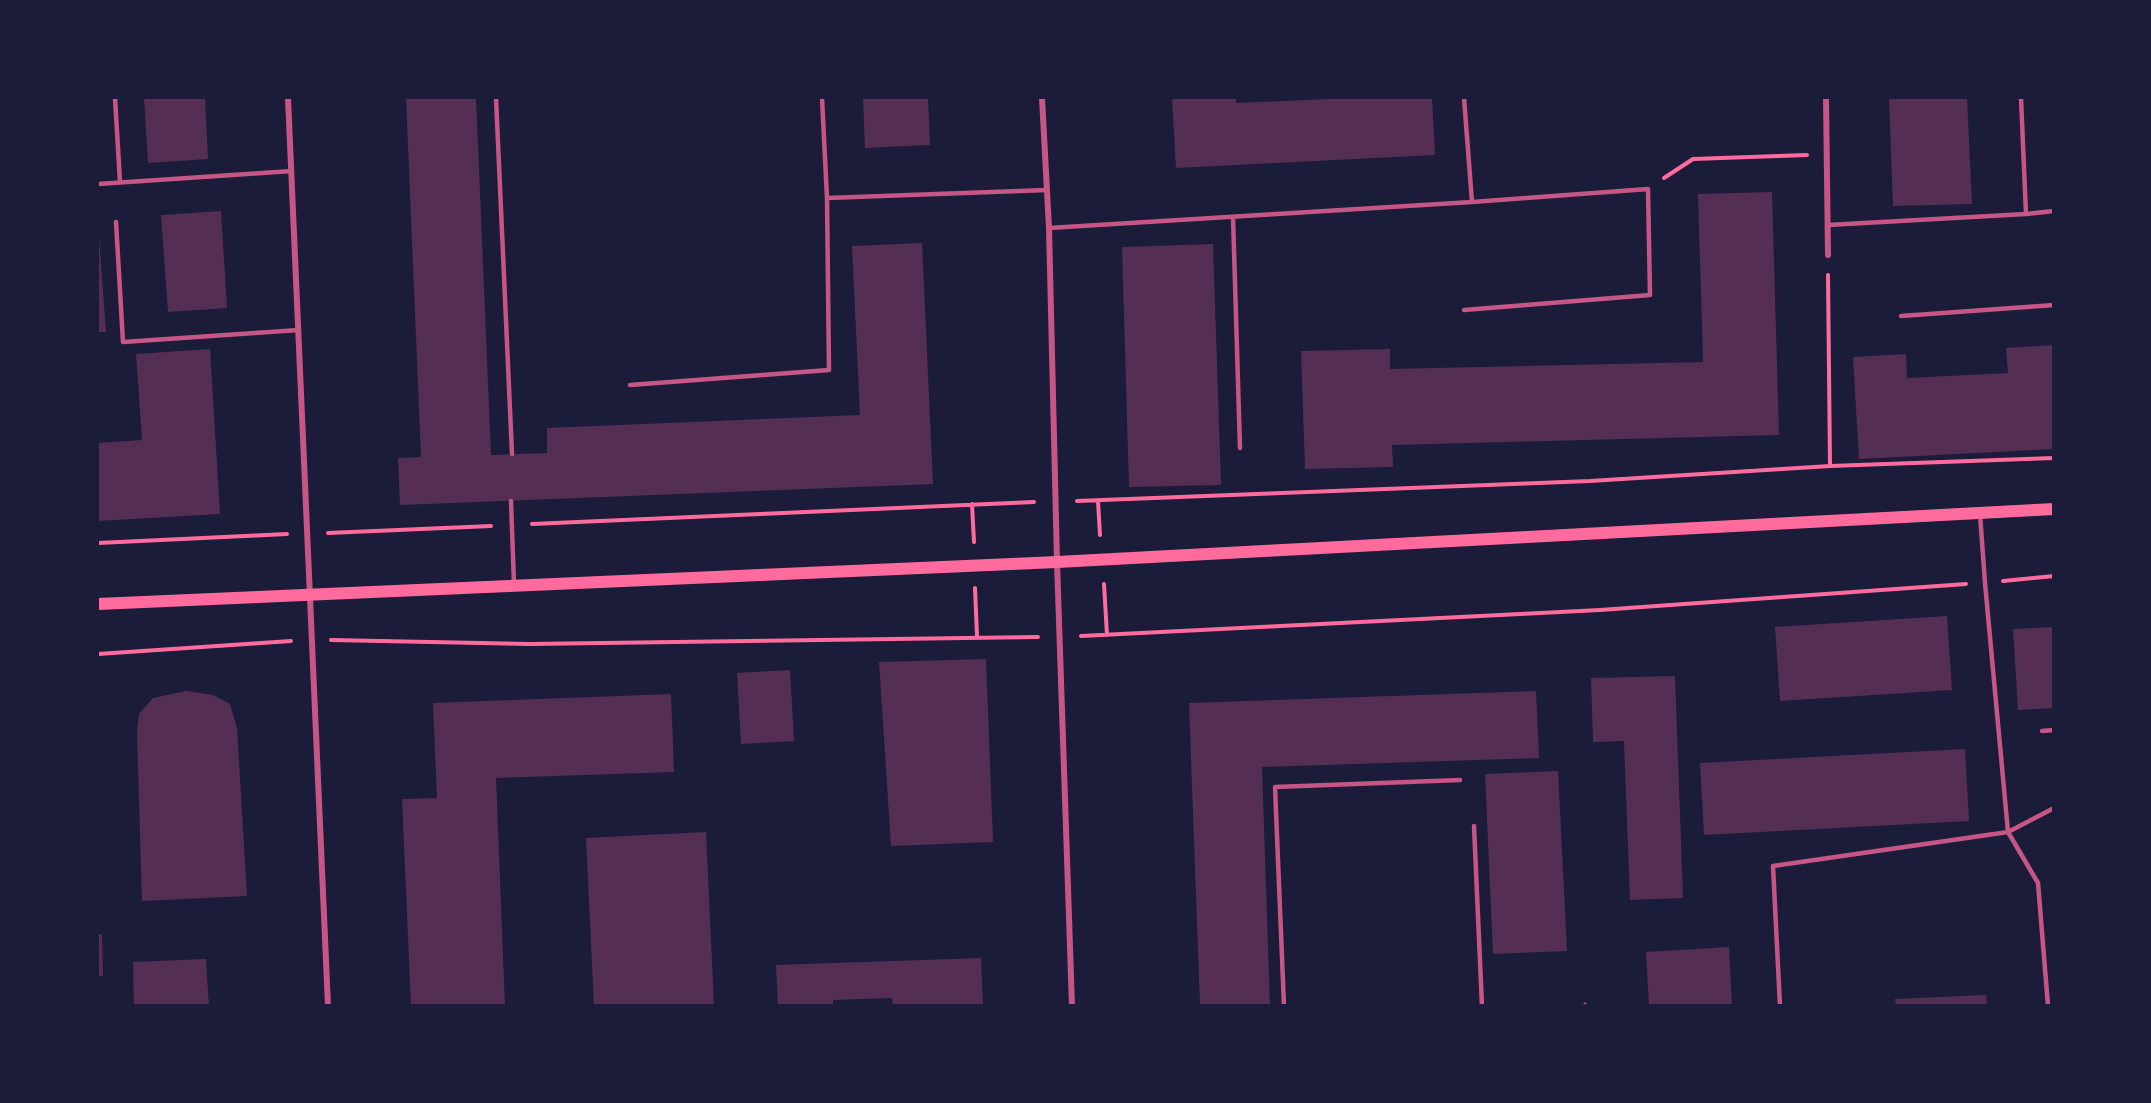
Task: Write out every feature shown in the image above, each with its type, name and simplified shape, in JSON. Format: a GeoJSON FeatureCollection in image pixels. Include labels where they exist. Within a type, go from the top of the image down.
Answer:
{"type":"FeatureCollection","features":[{"type":"Feature","properties":{"kind":"main road"},"geometry":{"type":"LineString","coordinates":[[98,604],[1057,562],[2054,510]]}},
{"type":"Feature","properties":{"kind":"street"},"geometry":{"type":"LineString","coordinates":[[288,98],[328,1005]]}},
{"type":"Feature","properties":{"kind":"street"},"geometry":{"type":"LineString","coordinates":[[1042,98],[1049,228],[1057,562],[1072,1005]]}},
{"type":"Feature","properties":{"kind":"street"},"geometry":{"type":"LineString","coordinates":[[1826,98],[1828,255]]}},
{"type":"Feature","properties":{"kind":"lane"},"geometry":{"type":"LineString","coordinates":[[115,98],[120,182]]}},
{"type":"Feature","properties":{"kind":"lane"},"geometry":{"type":"LineString","coordinates":[[496,98],[512,454]]}},
{"type":"Feature","properties":{"kind":"lane"},"geometry":{"type":"LineString","coordinates":[[630,385],[829,370],[827,198],[822,98]]}},
{"type":"Feature","properties":{"kind":"lane"},"geometry":{"type":"LineString","coordinates":[[1464,98],[1472,202]]}},
{"type":"Feature","properties":{"kind":"lane"},"geometry":{"type":"LineString","coordinates":[[2021,98],[2026,214]]}},
{"type":"Feature","properties":{"kind":"lane"},"geometry":{"type":"LineString","coordinates":[[98,184],[292,171]]}},
{"type":"Feature","properties":{"kind":"lane"},"geometry":{"type":"LineString","coordinates":[[1049,228],[1648,189],[1650,295],[1464,310]]}},
{"type":"Feature","properties":{"kind":"lane"},"geometry":{"type":"LineString","coordinates":[[827,198],[1047,190]]}},
{"type":"Feature","properties":{"kind":"lane"},"geometry":{"type":"LineString","coordinates":[[1828,225],[2054,211]]}},
{"type":"Feature","properties":{"kind":"lane"},"geometry":{"type":"LineString","coordinates":[[1233,216],[1240,448]]}},
{"type":"Feature","properties":{"kind":"lane"},"geometry":{"type":"LineString","coordinates":[[116,222],[123,342],[299,330]]}},
{"type":"Feature","properties":{"kind":"lane"},"geometry":{"type":"LineString","coordinates":[[1901,316],[2054,305]]}},
{"type":"Feature","properties":{"kind":"lane"},"geometry":{"type":"LineString","coordinates":[[511,501],[514,586]]}},
{"type":"Feature","properties":{"kind":"lane"},"geometry":{"type":"LineString","coordinates":[[1980,514],[2008,832],[2038,884],[2048,1005]]}},
{"type":"Feature","properties":{"kind":"lane"},"geometry":{"type":"LineString","coordinates":[[2042,730],[2054,730]]}},
{"type":"Feature","properties":{"kind":"lane"},"geometry":{"type":"LineString","coordinates":[[1284,1005],[1275,787],[1460,780]]}},
{"type":"Feature","properties":{"kind":"lane"},"geometry":{"type":"LineString","coordinates":[[1780,1005],[1773,866],[2008,832],[2054,808]]}},
{"type":"Feature","properties":{"kind":"lane"},"geometry":{"type":"LineString","coordinates":[[1473,826],[1482,1005]]}},
{"type":"Feature","properties":{"kind":"path"},"geometry":{"type":"LineString","coordinates":[[1648,189],[1693,159],[1827,154]]}},
{"type":"Feature","properties":{"kind":"path"},"geometry":{"type":"LineString","coordinates":[[1828,255],[1830,466]]}},
{"type":"Feature","properties":{"kind":"path"},"geometry":{"type":"LineString","coordinates":[[98,543],[960,504],[1590,481],[1830,466],[2054,458]]}},
{"type":"Feature","properties":{"kind":"path"},"geometry":{"type":"LineString","coordinates":[[98,654],[313,640],[530,644],[1060,637],[1600,609],[1985,583],[2054,576]]}},
{"type":"Feature","properties":{"kind":"building"},"geometry":{"type":"Polygon","coordinates":[[[144,98],[205,98],[208,159],[148,163],[144,98]]]}},
{"type":"Feature","properties":{"kind":"building"},"geometry":{"type":"Polygon","coordinates":[[[406,98],[476,98],[491,455],[547,453],[547,428],[860,415],[852,246],[922,243],[933,484],[400,505],[398,458],[421,457],[406,98]]]}},
{"type":"Feature","properties":{"kind":"building"},"geometry":{"type":"Polygon","coordinates":[[[863,98],[928,98],[930,145],[865,148],[863,98]]]}},
{"type":"Feature","properties":{"kind":"building"},"geometry":{"type":"Polygon","coordinates":[[[1172,98],[1236,98],[1236,103],[1351,98],[1432,98],[1435,155],[1176,168],[1172,98]]]}},
{"type":"Feature","properties":{"kind":"building"},"geometry":{"type":"Polygon","coordinates":[[[1889,98],[1967,98],[1972,204],[1893,206],[1889,98]]]}},
{"type":"Feature","properties":{"kind":"building"},"geometry":{"type":"Polygon","coordinates":[[[1772,192],[1779,435],[1392,445],[1393,467],[1305,469],[1301,351],[1390,349],[1390,369],[1703,362],[1698,194],[1772,192]]]}},
{"type":"Feature","properties":{"kind":"building"},"geometry":{"type":"Polygon","coordinates":[[[221,211],[227,308],[168,312],[161,215],[221,211]]]}},
{"type":"Feature","properties":{"kind":"building"},"geometry":{"type":"Polygon","coordinates":[[[99,238],[106,332],[98,332],[99,238]]]}},
{"type":"Feature","properties":{"kind":"building"},"geometry":{"type":"Polygon","coordinates":[[[1213,244],[1221,485],[1129,487],[1122,247],[1213,244]]]}},
{"type":"Feature","properties":{"kind":"building"},"geometry":{"type":"Polygon","coordinates":[[[2054,345],[2054,449],[1859,459],[1853,357],[1906,354],[1907,378],[2008,373],[2006,348],[2054,345]]]}},
{"type":"Feature","properties":{"kind":"building"},"geometry":{"type":"Polygon","coordinates":[[[210,349],[220,514],[98,521],[98,443],[142,440],[136,354],[210,349]]]}},
{"type":"Feature","properties":{"kind":"building"},"geometry":{"type":"Polygon","coordinates":[[[1947,616],[1952,690],[1780,701],[1775,627],[1947,616]]]}},
{"type":"Feature","properties":{"kind":"building"},"geometry":{"type":"Polygon","coordinates":[[[2054,627],[2054,708],[2018,710],[2013,629],[2054,627]]]}},
{"type":"Feature","properties":{"kind":"building"},"geometry":{"type":"Polygon","coordinates":[[[986,659],[993,842],[891,846],[879,662],[986,659]]]}},
{"type":"Feature","properties":{"kind":"building"},"geometry":{"type":"Polygon","coordinates":[[[790,670],[794,741],[741,744],[737,673],[790,670]]]}},
{"type":"Feature","properties":{"kind":"building"},"geometry":{"type":"Polygon","coordinates":[[[1675,676],[1683,898],[1630,900],[1624,741],[1593,742],[1591,678],[1675,676]]]}},
{"type":"Feature","properties":{"kind":"building"},"geometry":{"type":"Polygon","coordinates":[[[186,691],[213,695],[230,704],[237,728],[247,896],[142,901],[137,733],[139,714],[153,698],[186,691]]]}},
{"type":"Feature","properties":{"kind":"building"},"geometry":{"type":"Polygon","coordinates":[[[1536,691],[1539,758],[1262,767],[1270,1006],[1200,1006],[1189,703],[1536,691]]]}},
{"type":"Feature","properties":{"kind":"building"},"geometry":{"type":"Polygon","coordinates":[[[671,694],[674,772],[496,778],[505,1006],[411,1006],[402,799],[437,798],[433,703],[671,694]]]}},
{"type":"Feature","properties":{"kind":"building"},"geometry":{"type":"Polygon","coordinates":[[[1965,749],[1969,821],[1704,835],[1700,763],[1965,749]]]}},
{"type":"Feature","properties":{"kind":"building"},"geometry":{"type":"Polygon","coordinates":[[[1558,771],[1567,951],[1493,954],[1485,774],[1558,771]]]}},
{"type":"Feature","properties":{"kind":"building"},"geometry":{"type":"Polygon","coordinates":[[[706,832],[714,1006],[594,1006],[586,838],[706,832]]]}},
{"type":"Feature","properties":{"kind":"building"},"geometry":{"type":"Polygon","coordinates":[[[98,934],[102,934],[103,976],[98,976],[98,934]]]}},
{"type":"Feature","properties":{"kind":"building"},"geometry":{"type":"Polygon","coordinates":[[[1729,947],[1732,1006],[1649,1006],[1646,952],[1729,947]]]}},
{"type":"Feature","properties":{"kind":"building"},"geometry":{"type":"Polygon","coordinates":[[[981,958],[983,1006],[893,1006],[892,998],[833,1000],[833,1006],[778,1006],[776,965],[981,958]]]}},
{"type":"Feature","properties":{"kind":"building"},"geometry":{"type":"Polygon","coordinates":[[[206,959],[209,1006],[134,1006],[133,962],[206,959]]]}},
{"type":"Feature","properties":{"kind":"building"},"geometry":{"type":"Polygon","coordinates":[[[1986,995],[1987,1006],[1896,1006],[1895,999],[1986,995]]]}}]}
